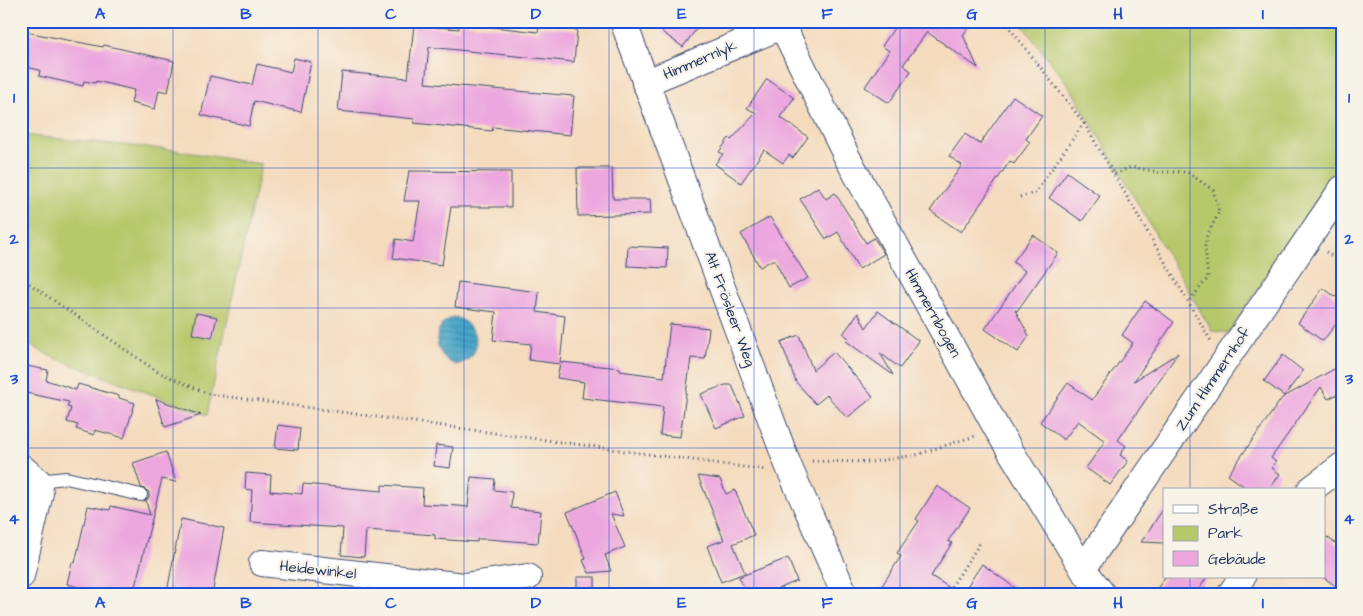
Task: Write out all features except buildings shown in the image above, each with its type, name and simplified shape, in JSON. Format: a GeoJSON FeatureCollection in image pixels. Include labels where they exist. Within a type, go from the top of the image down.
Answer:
{"type":"FeatureCollection","features":[{"type":"Feature","properties":{"kind":"street","name":"Alt Frösleer Weg"},"geometry":{"type":"LineString","coordinates":[[623,21],[788,465],[844,595]]}},
{"type":"Feature","properties":{"kind":"street","name":"Himmernlyk"},"geometry":{"type":"LineString","coordinates":[[646,83],[781,23]]}},
{"type":"Feature","properties":{"kind":"street","name":"Himmernbogen"},"geometry":{"type":"LineString","coordinates":[[781,23],[847,157],[997,429],[1083,569],[1103,595]]}},
{"type":"Feature","properties":{"kind":"street","name":"Zum Himmernhof"},"geometry":{"type":"LineString","coordinates":[[1083,569],[1342,189]]}},
{"type":"Feature","properties":{"kind":"street"},"geometry":{"type":"LineString","coordinates":[[1313,488],[1342,466]]}},
{"type":"Feature","properties":{"kind":"street"},"geometry":{"type":"LineString","coordinates":[[21,576],[40,493],[30,474]]}},
{"type":"Feature","properties":{"kind":"street","name":"Heidewinkel"},"geometry":{"type":"LineString","coordinates":[[262,563],[465,590],[528,577]]}},
{"type":"Feature","properties":{"kind":"street"},"geometry":{"type":"LineString","coordinates":[[1230,595],[1241,578]]}},
{"type":"Feature","properties":{"kind":"lane"},"geometry":{"type":"LineString","coordinates":[[30,474],[66,478],[141,495]]}},
{"type":"Feature","properties":{"kind":"path"},"geometry":{"type":"LineString","coordinates":[[1004,21],[1084,123],[1224,363]]}},
{"type":"Feature","properties":{"kind":"path"},"geometry":{"type":"LineString","coordinates":[[1020,197],[1035,193],[1084,123]]}},
{"type":"Feature","properties":{"kind":"path"},"geometry":{"type":"LineString","coordinates":[[1115,174],[1132,167],[1158,172],[1187,172],[1213,190],[1219,212],[1207,236],[1205,246],[1208,278],[1189,301]]}},
{"type":"Feature","properties":{"kind":"path"},"geometry":{"type":"LineString","coordinates":[[21,278],[158,372],[210,394],[772,470],[806,461],[871,462],[916,455],[997,429]]}},
{"type":"Feature","properties":{"kind":"path"},"geometry":{"type":"LineString","coordinates":[[946,595],[980,543]]}},
{"type":"Feature","properties":{"kind":"green space"},"geometry":{"type":"Polygon","coordinates":[[[1019,21],[1342,21],[1342,165],[1228,333],[1212,331],[1070,87],[1019,21]]]}},
{"type":"Feature","properties":{"kind":"green space"},"geometry":{"type":"Polygon","coordinates":[[[21,135],[173,150],[261,164],[207,415],[52,357],[21,340],[21,135]]]}},
{"type":"Feature","properties":{"kind":"water"},"geometry":{"type":"Polygon","coordinates":[[[456,317],[470,328],[476,342],[471,356],[456,365],[442,355],[437,340],[438,332],[442,325],[456,317]]]}}]}
